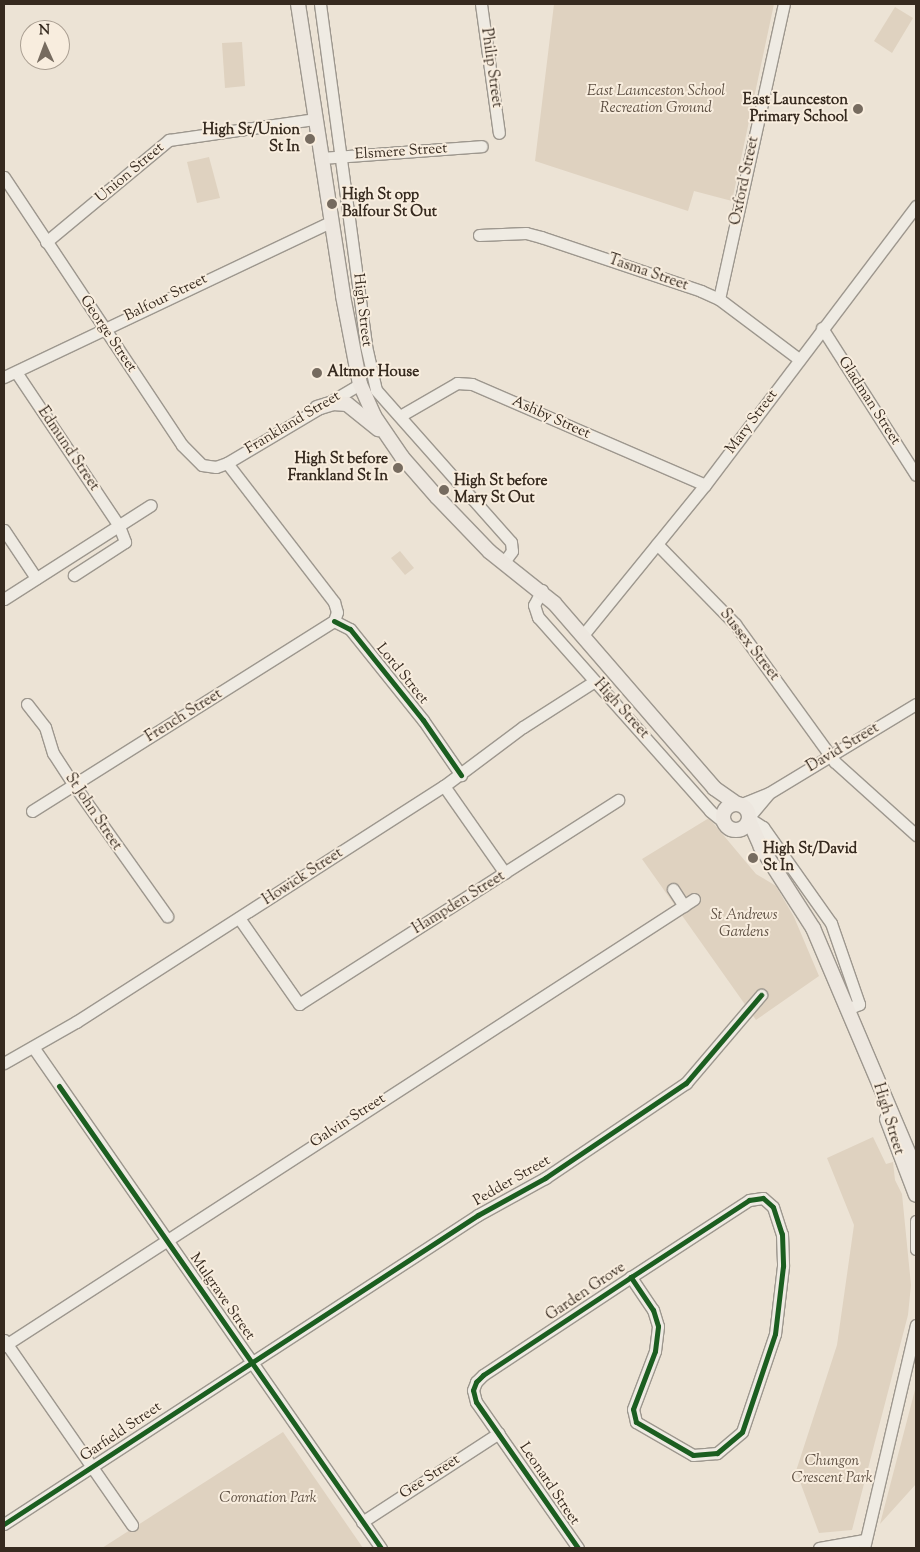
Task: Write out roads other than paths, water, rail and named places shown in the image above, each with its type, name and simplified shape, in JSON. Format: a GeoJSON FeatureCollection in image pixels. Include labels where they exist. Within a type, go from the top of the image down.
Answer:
{"type":"FeatureCollection","features":[{"type":"Feature","properties":{"kind":"main road","name":"High Street"},"geometry":{"type":"LineString","coordinates":[[298,4],[330,222],[360,384],[387,435],[438,497],[483,545],[542,590],[714,788],[738,804]]}},
{"type":"Feature","properties":{"kind":"main road"},"geometry":{"type":"LineString","coordinates":[[317,408],[333,403],[348,404],[387,435]]}},
{"type":"Feature","properties":{"kind":"main road","name":"High Street"},"geometry":{"type":"LineString","coordinates":[[714,788],[727,823],[762,847]]}},
{"type":"Feature","properties":{"kind":"main road"},"geometry":{"type":"LineString","coordinates":[[738,804],[747,809],[749,818],[743,828],[727,823],[727,808],[738,804]]}},
{"type":"Feature","properties":{"kind":"main road","name":"High Street"},"geometry":{"type":"LineString","coordinates":[[749,818],[762,847],[802,910],[848,1009],[916,1170]]}},
{"type":"Feature","properties":{"kind":"main road","name":"High Street"},"geometry":{"type":"LineString","coordinates":[[873,1070],[899,1156],[916,1195]]}},
{"type":"Feature","properties":{"kind":"street","name":"High Street"},"geometry":{"type":"LineString","coordinates":[[320,4],[372,374],[380,396],[400,416],[511,542],[512,551],[504,562]]}},
{"type":"Feature","properties":{"kind":"street","name":"Philip Street"},"geometry":{"type":"LineString","coordinates":[[481,4],[499,133]]}},
{"type":"Feature","properties":{"kind":"street","name":"Oxford Street"},"geometry":{"type":"LineString","coordinates":[[719,299],[784,4]]}},
{"type":"Feature","properties":{"kind":"street","name":"Union Street"},"geometry":{"type":"LineString","coordinates":[[46,242],[169,140],[315,120]]}},
{"type":"Feature","properties":{"kind":"street","name":"Elsmere Street"},"geometry":{"type":"LineString","coordinates":[[320,158],[482,146]]}},
{"type":"Feature","properties":{"kind":"street","name":"George Street"},"geometry":{"type":"LineString","coordinates":[[4,177],[192,458],[207,467],[227,463]]}},
{"type":"Feature","properties":{"kind":"street","name":"Mary Street"},"geometry":{"type":"LineString","coordinates":[[583,635],[705,485],[822,328],[916,208]]}},
{"type":"Feature","properties":{"kind":"street","name":"Balfour Street"},"geometry":{"type":"LineString","coordinates":[[4,378],[104,328],[330,222]]}},
{"type":"Feature","properties":{"kind":"street","name":"Tasma Street"},"geometry":{"type":"LineString","coordinates":[[479,235],[517,233],[541,237],[719,299],[799,359]]}},
{"type":"Feature","properties":{"kind":"street","name":"Gladman Street"},"geometry":{"type":"LineString","coordinates":[[822,328],[916,475]]}},
{"type":"Feature","properties":{"kind":"street","name":"Edmund Street"},"geometry":{"type":"LineString","coordinates":[[16,372],[119,526]]}},
{"type":"Feature","properties":{"kind":"street","name":"Ashby Street"},"geometry":{"type":"LineString","coordinates":[[400,416],[457,383],[472,384],[705,485]]}},
{"type":"Feature","properties":{"kind":"street","name":"Frankland Street"},"geometry":{"type":"LineString","coordinates":[[227,463],[360,384]]}},
{"type":"Feature","properties":{"kind":"street"},"geometry":{"type":"LineString","coordinates":[[227,463],[334,602],[337,612],[334,621]]}},
{"type":"Feature","properties":{"kind":"street"},"geometry":{"type":"LineString","coordinates":[[4,599],[151,504]]}},
{"type":"Feature","properties":{"kind":"street"},"geometry":{"type":"LineString","coordinates":[[74,575],[125,542],[119,526]]}},
{"type":"Feature","properties":{"kind":"street"},"geometry":{"type":"LineString","coordinates":[[4,530],[36,578]]}},
{"type":"Feature","properties":{"kind":"street","name":"Sussex Street"},"geometry":{"type":"LineString","coordinates":[[657,544],[736,624],[830,755],[916,835]]}},
{"type":"Feature","properties":{"kind":"street","name":"High Street"},"geometry":{"type":"LineString","coordinates":[[542,590],[534,601],[535,612],[710,811],[727,823]]}},
{"type":"Feature","properties":{"kind":"street","name":"Lord Street"},"geometry":{"type":"LineString","coordinates":[[334,621],[350,629],[423,720],[461,775]]}},
{"type":"Feature","properties":{"kind":"street","name":"French Street"},"geometry":{"type":"LineString","coordinates":[[32,811],[334,621]]}},
{"type":"Feature","properties":{"kind":"street","name":"Howick Street"},"geometry":{"type":"LineString","coordinates":[[4,1063],[33,1047],[239,918],[444,786],[523,727],[596,681]]}},
{"type":"Feature","properties":{"kind":"street","name":"St John Street"},"geometry":{"type":"LineString","coordinates":[[27,704],[45,727],[51,749],[74,785],[167,916]]}},
{"type":"Feature","properties":{"kind":"street","name":"David Street"},"geometry":{"type":"LineString","coordinates":[[738,804],[769,793],[916,704]]}},
{"type":"Feature","properties":{"kind":"street"},"geometry":{"type":"LineString","coordinates":[[444,786],[505,873]]}},
{"type":"Feature","properties":{"kind":"street","name":"David Street"},"geometry":{"type":"LineString","coordinates":[[749,818],[769,793]]}},
{"type":"Feature","properties":{"kind":"street","name":"Hampden Street"},"geometry":{"type":"LineString","coordinates":[[239,918],[299,1004],[618,800]]}},
{"type":"Feature","properties":{"kind":"street"},"geometry":{"type":"LineString","coordinates":[[749,818],[763,827],[820,904],[839,939],[859,1004],[848,1009]]}},
{"type":"Feature","properties":{"kind":"street"},"geometry":{"type":"LineString","coordinates":[[673,889],[684,906]]}},
{"type":"Feature","properties":{"kind":"street","name":"Galvin Street"},"geometry":{"type":"LineString","coordinates":[[5,1343],[694,899]]}},
{"type":"Feature","properties":{"kind":"street"},"geometry":{"type":"LineString","coordinates":[[833,976],[848,970]]}},
{"type":"Feature","properties":{"kind":"street","name":"Pedder Street"},"geometry":{"type":"LineString","coordinates":[[252,1361],[478,1215],[545,1178],[686,1083],[761,995]]}},
{"type":"Feature","properties":{"kind":"street","name":"Mulgrave Street"},"geometry":{"type":"LineString","coordinates":[[33,1047],[381,1548]]}},
{"type":"Feature","properties":{"kind":"street","name":"Garden Grove"},"geometry":{"type":"LineString","coordinates":[[499,1433],[474,1398],[476,1382],[631,1277],[749,1200],[763,1198],[773,1207],[782,1234],[784,1266],[776,1327],[742,1432],[717,1453],[693,1455],[644,1429],[634,1419],[635,1402],[655,1351],[658,1326],[653,1310],[631,1277]]}},
{"type":"Feature","properties":{"kind":"street"},"geometry":{"type":"LineString","coordinates":[[916,1221],[916,1249]]}},
{"type":"Feature","properties":{"kind":"street"},"geometry":{"type":"LineString","coordinates":[[819,1548],[864,1544],[916,1325]]}},
{"type":"Feature","properties":{"kind":"street"},"geometry":{"type":"LineString","coordinates":[[5,1343],[132,1524]]}},
{"type":"Feature","properties":{"kind":"street","name":"Garfield Street"},"geometry":{"type":"LineString","coordinates":[[4,1524],[252,1361]]}},
{"type":"Feature","properties":{"kind":"street","name":"Gee Street"},"geometry":{"type":"LineString","coordinates":[[362,1522],[499,1433]]}},
{"type":"Feature","properties":{"kind":"street","name":"Leonard Street"},"geometry":{"type":"LineString","coordinates":[[499,1433],[578,1548]]}},
{"type":"Feature","properties":{"kind":"place","name":"East Launceston Primary School"},"geometry":{"type":"Point","coordinates":[858,109]}},
{"type":"Feature","properties":{"kind":"place","name":"High St/Union St In"},"geometry":{"type":"Point","coordinates":[310,139]}},
{"type":"Feature","properties":{"kind":"place","name":"High St opp Balfour St Out"},"geometry":{"type":"Point","coordinates":[332,204]}},
{"type":"Feature","properties":{"kind":"place","name":"Altmor House"},"geometry":{"type":"Point","coordinates":[317,373]}},
{"type":"Feature","properties":{"kind":"place","name":"High St before Frankland St In"},"geometry":{"type":"Point","coordinates":[398,468]}},
{"type":"Feature","properties":{"kind":"place","name":"High St before Mary St Out"},"geometry":{"type":"Point","coordinates":[444,490]}},
{"type":"Feature","properties":{"kind":"place","name":"High St/David St In"},"geometry":{"type":"Point","coordinates":[753,858]}},
{"type":"Feature","properties":{"kind":"park label","name":"East Launceston School Recreation Ground"},"geometry":{"type":"Point","coordinates":[656,100]}},
{"type":"Feature","properties":{"kind":"park label","name":"St Andrews Gardens"},"geometry":{"type":"Point","coordinates":[744,924]}},
{"type":"Feature","properties":{"kind":"park label","name":"Chungon Crescent Park"},"geometry":{"type":"Point","coordinates":[832,1470]}},
{"type":"Feature","properties":{"kind":"park label","name":"Coronation Park"},"geometry":{"type":"Point","coordinates":[268,1499]}}]}
